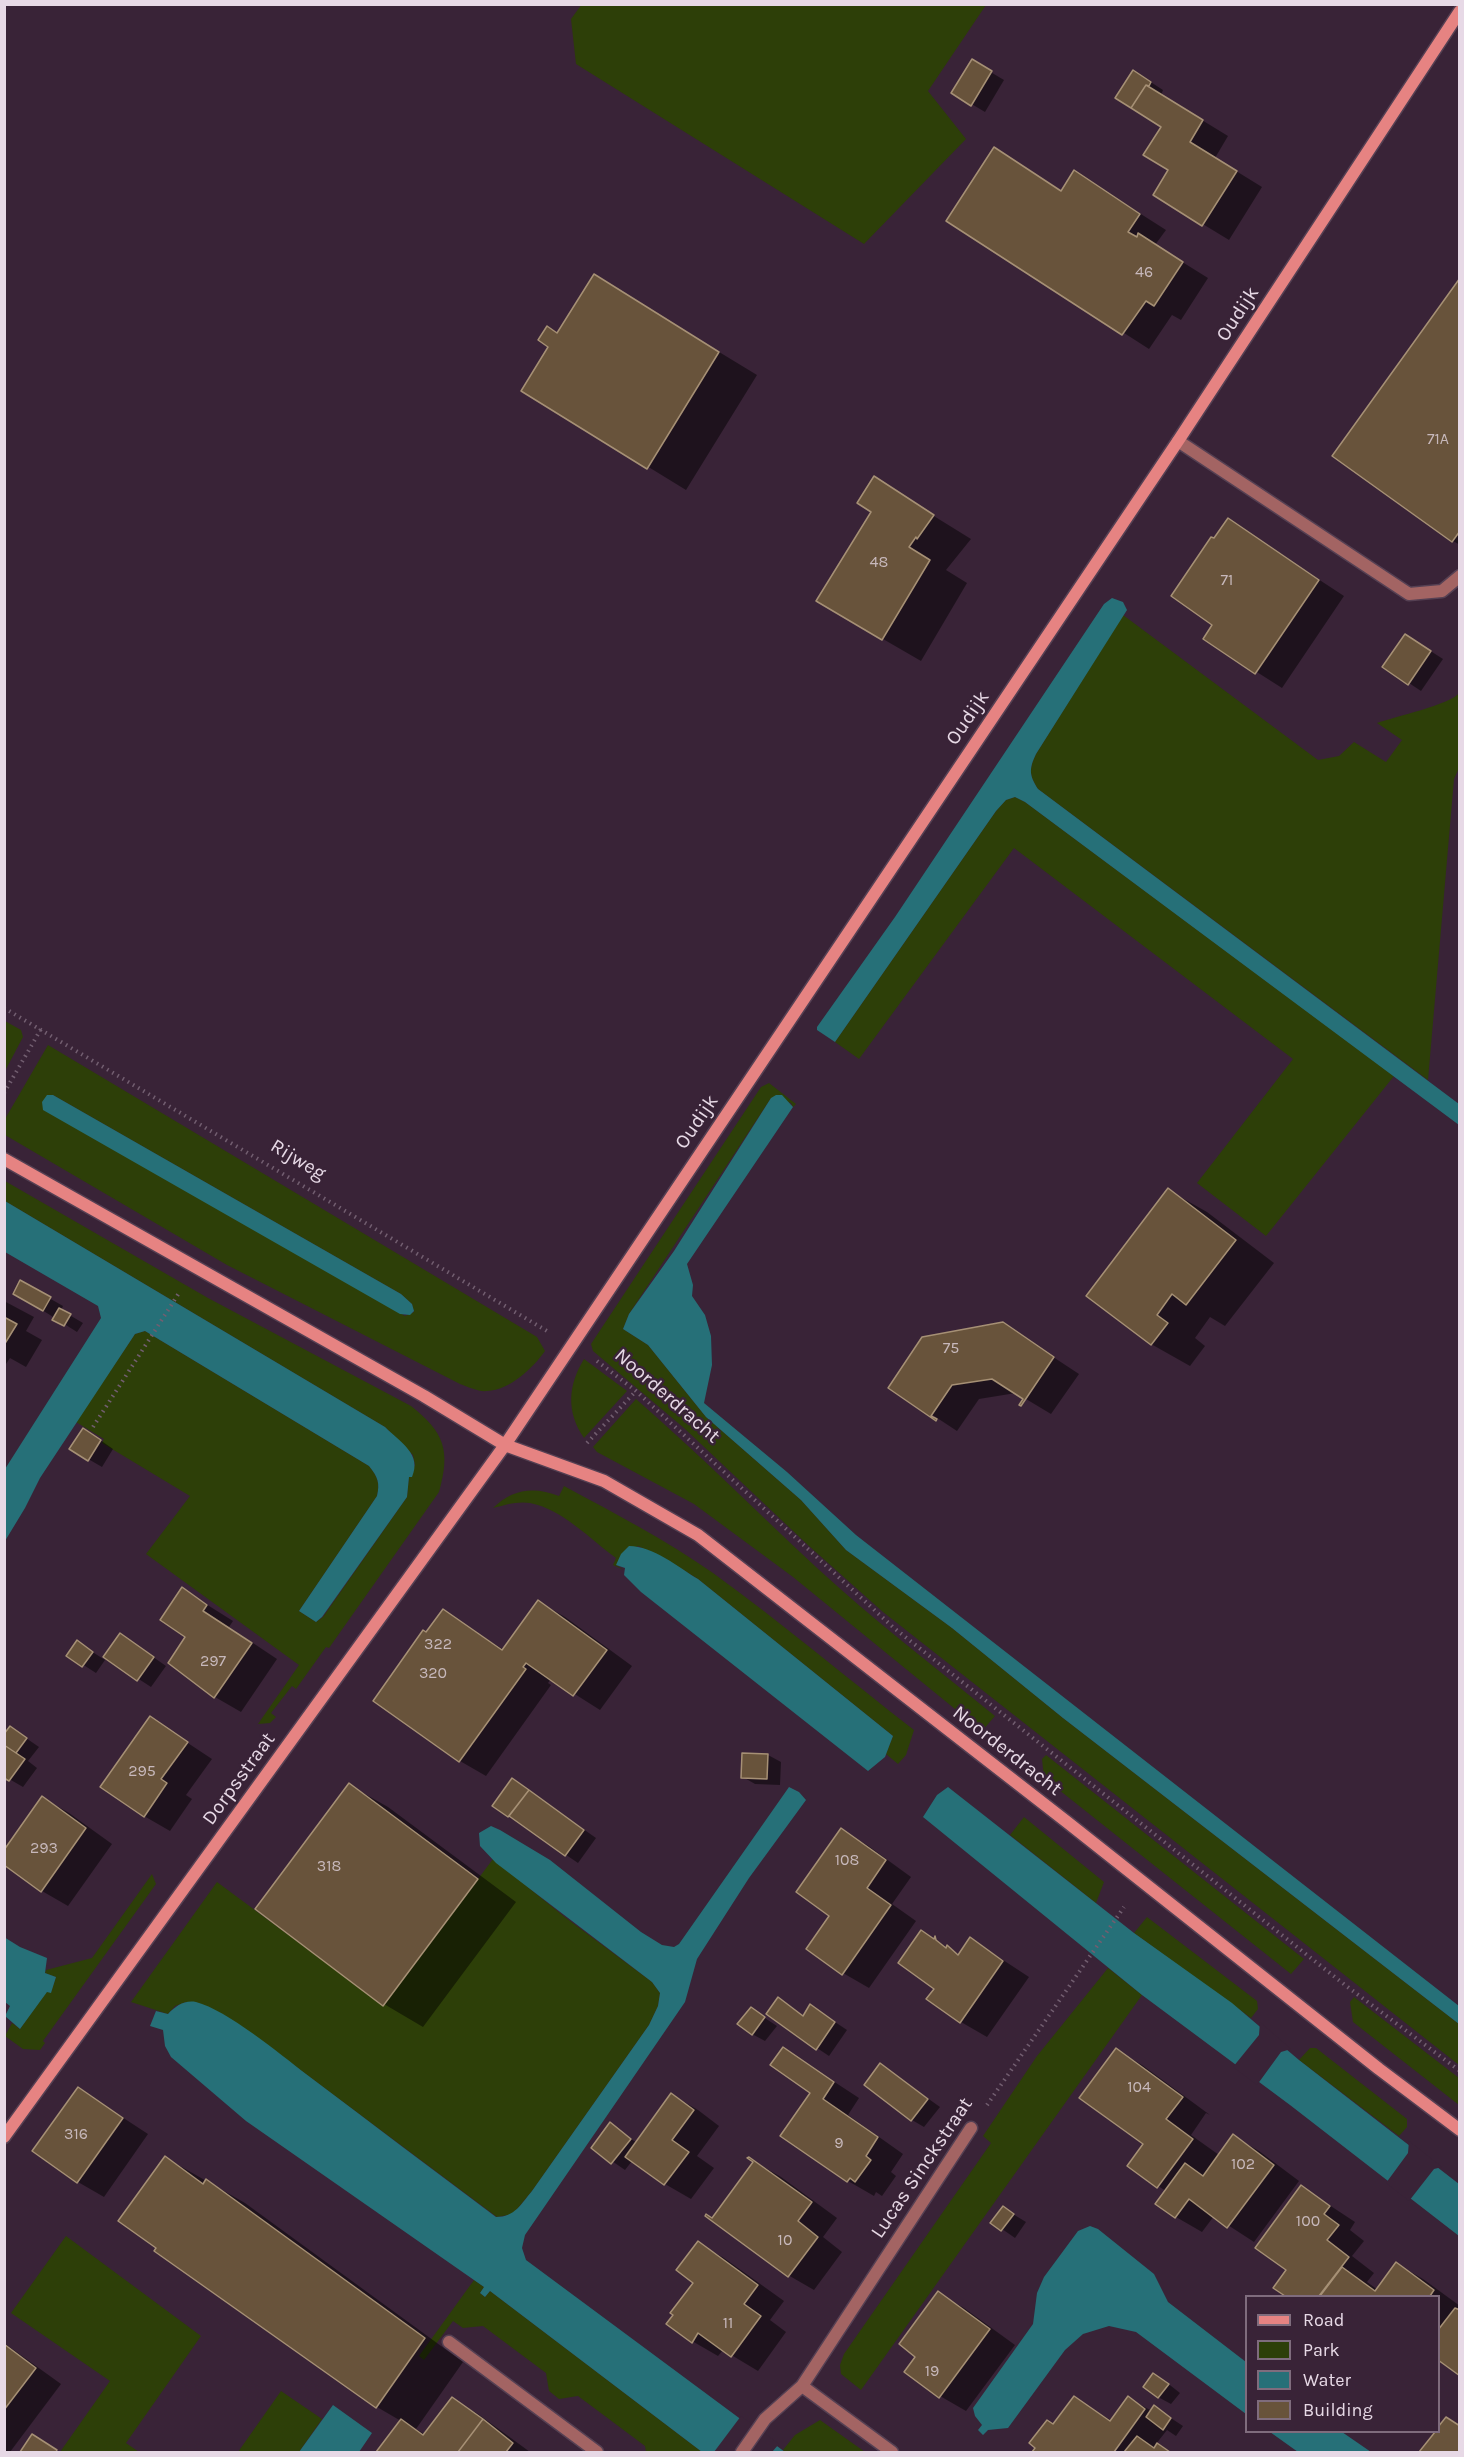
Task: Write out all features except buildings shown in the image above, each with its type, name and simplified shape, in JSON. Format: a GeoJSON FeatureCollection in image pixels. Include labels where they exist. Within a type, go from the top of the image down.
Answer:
{"type":"FeatureCollection","features":[{"type":"Feature","properties":{"kind":"street","name":"Oudijk"},"geometry":{"type":"LineString","coordinates":[[505,1445],[1178,441],[1460,11]]}},
{"type":"Feature","properties":{"kind":"street"},"geometry":{"type":"LineString","coordinates":[[1178,441],[1409,594],[1442,591],[1460,576]]}},
{"type":"Feature","properties":{"kind":"street"},"geometry":{"type":"LineString","coordinates":[[4,1159],[424,1396],[505,1445]]}},
{"type":"Feature","properties":{"kind":"street","name":"Noorderdracht"},"geometry":{"type":"LineString","coordinates":[[505,1445],[604,1481],[698,1535],[1067,1822],[1370,2063],[1460,2130]]}},
{"type":"Feature","properties":{"kind":"street","name":"Dorpsstraat"},"geometry":{"type":"LineString","coordinates":[[4,2137],[505,1445]]}},
{"type":"Feature","properties":{"kind":"street","name":"Lucas Sinckstraat"},"geometry":{"type":"LineString","coordinates":[[742,2452],[765,2420],[802,2386],[971,2128]]}},
{"type":"Feature","properties":{"kind":"street"},"geometry":{"type":"LineString","coordinates":[[449,2342],[597,2452]]}},
{"type":"Feature","properties":{"kind":"street"},"geometry":{"type":"LineString","coordinates":[[802,2386],[892,2452]]}},
{"type":"Feature","properties":{"kind":"path","name":"Rijweg"},"geometry":{"type":"LineString","coordinates":[[4,1008],[572,1345]]}},
{"type":"Feature","properties":{"kind":"path"},"geometry":{"type":"LineString","coordinates":[[4,1093],[41,1029]]}},
{"type":"Feature","properties":{"kind":"path"},"geometry":{"type":"LineString","coordinates":[[93,1427],[174,1299]]}},
{"type":"Feature","properties":{"kind":"path","name":"Noorderdracht"},"geometry":{"type":"LineString","coordinates":[[572,1345],[589,1354],[636,1391],[894,1628],[1336,1978],[1460,2071]]}},
{"type":"Feature","properties":{"kind":"path","name":"Lucas Sinckstraat"},"geometry":{"type":"LineString","coordinates":[[971,2128],[1129,1900]]}},
{"type":"Feature","properties":{"kind":"green space"},"geometry":{"type":"Polygon","coordinates":[[[582,4],[986,5],[928,91],[966,139],[864,244],[576,64],[571,19],[582,4]]]}},
{"type":"Feature","properties":{"kind":"green space"},"geometry":{"type":"Polygon","coordinates":[[[1123,615],[1318,760],[1339,756],[1354,742],[1386,762],[1402,740],[1377,723],[1434,706],[1459,693],[1459,768],[1454,779],[1428,1080],[1038,789],[1031,772],[1036,754],[1123,615]]]}},
{"type":"Feature","properties":{"kind":"green space"},"geometry":{"type":"Polygon","coordinates":[[[1015,797],[1025,802],[1394,1076],[1266,1236],[1197,1183],[1293,1059],[1014,848],[859,1059],[835,1042],[996,811],[1006,800],[1015,797]]]}},
{"type":"Feature","properties":{"kind":"green space"},"geometry":{"type":"Polygon","coordinates":[[[5,1021],[21,1030],[23,1037],[5,1071],[5,1021]]]}},
{"type":"Feature","properties":{"kind":"green space"},"geometry":{"type":"Polygon","coordinates":[[[48,1045],[537,1337],[545,1351],[527,1371],[504,1387],[484,1391],[460,1384],[227,1265],[5,1135],[5,1119],[48,1045]],[[47,1095],[405,1316],[414,1312],[412,1304],[401,1294],[53,1095],[47,1095]]]}},
{"type":"Feature","properties":{"kind":"green space"},"geometry":{"type":"Polygon","coordinates":[[[769,1083],[796,1104],[793,1107],[791,1103],[771,1098],[629,1314],[623,1329],[648,1345],[706,1417],[801,1500],[846,1550],[952,1628],[1063,1718],[1459,2024],[1459,2065],[883,1612],[684,1428],[593,1351],[591,1344],[761,1087],[769,1083]]]}},
{"type":"Feature","properties":{"kind":"green space"},"geometry":{"type":"Polygon","coordinates":[[[5,1181],[208,1298],[411,1406],[431,1424],[438,1434],[444,1453],[443,1477],[439,1492],[329,1648],[326,1647],[296,1689],[292,1686],[271,1713],[276,1717],[270,1723],[258,1724],[299,1665],[146,1554],[190,1496],[102,1443],[104,1439],[76,1422],[135,1334],[145,1331],[369,1466],[378,1480],[377,1496],[299,1611],[316,1622],[323,1617],[407,1497],[409,1476],[415,1465],[413,1455],[385,1427],[5,1201],[5,1181]]]}},
{"type":"Feature","properties":{"kind":"green space"},"geometry":{"type":"Polygon","coordinates":[[[584,1359],[627,1391],[584,1438],[574,1418],[571,1398],[575,1379],[584,1359]]]}},
{"type":"Feature","properties":{"kind":"green space"},"geometry":{"type":"Polygon","coordinates":[[[636,1399],[838,1587],[995,1716],[982,1731],[793,1577],[694,1504],[597,1452],[593,1447],[636,1399]]]}},
{"type":"Feature","properties":{"kind":"green space"},"geometry":{"type":"Polygon","coordinates":[[[564,1486],[677,1549],[739,1592],[789,1631],[914,1730],[906,1755],[898,1764],[886,1754],[893,1736],[698,1579],[666,1559],[638,1546],[616,1565],[624,1570],[613,1565],[616,1558],[553,1511],[530,1503],[493,1508],[508,1497],[524,1491],[541,1491],[559,1496],[564,1486]]]}},
{"type":"Feature","properties":{"kind":"green space"},"geometry":{"type":"Polygon","coordinates":[[[1046,1755],[1304,1959],[1291,1974],[1044,1778],[1042,1759],[1046,1755]]]}},
{"type":"Feature","properties":{"kind":"green space"},"geometry":{"type":"Polygon","coordinates":[[[1024,1817],[1104,1882],[1096,1903],[1010,1835],[1024,1817]]]}},
{"type":"Feature","properties":{"kind":"green space"},"geometry":{"type":"Polygon","coordinates":[[[493,1859],[566,1918],[652,1982],[660,1993],[658,2006],[649,2025],[532,2191],[513,2214],[497,2217],[267,2045],[186,2002],[175,2006],[168,2014],[131,2002],[217,1882],[383,2005],[493,1859]]]}},
{"type":"Feature","properties":{"kind":"green space"},"geometry":{"type":"Polygon","coordinates":[[[152,1874],[156,1884],[43,2041],[45,2043],[40,2050],[23,2049],[5,2036],[12,2023],[20,2029],[47,1991],[51,1992],[56,1977],[45,1973],[46,1970],[92,1958],[152,1874]]]}},
{"type":"Feature","properties":{"kind":"green space"},"geometry":{"type":"Polygon","coordinates":[[[1147,1917],[1257,2001],[1258,2009],[1251,2018],[1134,1933],[1147,1917]]]}},
{"type":"Feature","properties":{"kind":"green space"},"geometry":{"type":"Polygon","coordinates":[[[1108,1968],[1142,1995],[861,2390],[841,2374],[840,2365],[844,2354],[991,2143],[983,2136],[1037,2056],[1108,1968]]]}},
{"type":"Feature","properties":{"kind":"green space"},"geometry":{"type":"Polygon","coordinates":[[[1354,1997],[1459,2078],[1459,2105],[1353,2022],[1350,2002],[1354,1997]]]}},
{"type":"Feature","properties":{"kind":"green space"},"geometry":{"type":"Polygon","coordinates":[[[1310,2048],[1316,2048],[1407,2119],[1407,2127],[1399,2136],[1299,2060],[1310,2048]]]}},
{"type":"Feature","properties":{"kind":"green space"},"geometry":{"type":"Polygon","coordinates":[[[66,2236],[201,2336],[126,2443],[139,2452],[60,2452],[110,2381],[11,2313],[66,2236]]]}},
{"type":"Feature","properties":{"kind":"green space"},"geometry":{"type":"Polygon","coordinates":[[[474,2280],[484,2287],[480,2293],[485,2297],[490,2291],[702,2452],[646,2452],[645,2446],[578,2396],[559,2399],[549,2391],[546,2373],[483,2326],[463,2328],[453,2321],[424,2360],[419,2356],[474,2280]]]}},
{"type":"Feature","properties":{"kind":"green space"},"geometry":{"type":"Polygon","coordinates":[[[281,2391],[322,2419],[299,2452],[238,2452],[281,2391]]]}},
{"type":"Feature","properties":{"kind":"green space"},"geometry":{"type":"Polygon","coordinates":[[[820,2420],[865,2452],[785,2452],[783,2450],[795,2435],[820,2420]]]}},
{"type":"Feature","properties":{"kind":"water"},"geometry":{"type":"Polygon","coordinates":[[[1112,598],[1123,602],[1127,610],[1036,754],[1031,772],[1038,789],[1459,1104],[1459,1125],[1025,802],[1015,797],[1006,800],[996,811],[835,1042],[817,1030],[1104,604],[1112,598]]]}},
{"type":"Feature","properties":{"kind":"water"},"geometry":{"type":"Polygon","coordinates":[[[47,1095],[53,1095],[401,1294],[412,1304],[414,1311],[410,1315],[400,1314],[43,1110],[42,1102],[47,1095]]]}},
{"type":"Feature","properties":{"kind":"water"},"geometry":{"type":"Polygon","coordinates":[[[782,1095],[793,1107],[687,1264],[693,1285],[692,1296],[705,1315],[711,1336],[712,1365],[704,1403],[787,1472],[856,1535],[1459,2006],[1459,2024],[1063,1718],[952,1628],[846,1550],[801,1500],[706,1417],[648,1345],[623,1329],[629,1314],[674,1251],[771,1098],[782,1095]]]}},
{"type":"Feature","properties":{"kind":"water"},"geometry":{"type":"Polygon","coordinates":[[[5,1201],[385,1427],[408,1449],[412,1455],[414,1469],[412,1477],[409,1477],[407,1497],[322,1617],[316,1622],[299,1611],[377,1496],[378,1480],[369,1466],[145,1331],[135,1334],[40,1478],[5,1541],[5,1469],[101,1318],[98,1306],[5,1252],[5,1201]]]}},
{"type":"Feature","properties":{"kind":"water"},"geometry":{"type":"Polygon","coordinates":[[[629,1546],[656,1553],[698,1579],[893,1736],[885,1757],[868,1771],[641,1592],[624,1575],[625,1568],[616,1565],[621,1554],[629,1546]]]}},
{"type":"Feature","properties":{"kind":"water"},"geometry":{"type":"Polygon","coordinates":[[[789,1787],[799,1792],[806,1800],[749,1878],[697,1959],[685,2002],[525,2235],[522,2248],[526,2260],[785,2452],[702,2452],[490,2291],[485,2297],[480,2293],[484,2287],[246,2121],[171,2057],[165,2046],[163,2030],[150,2026],[156,2011],[168,2014],[177,2006],[188,2002],[196,2002],[223,2014],[268,2045],[496,2217],[508,2215],[517,2209],[532,2191],[649,2025],[658,2006],[660,1993],[652,1982],[496,1863],[480,1846],[479,1833],[491,1826],[500,1830],[550,1860],[641,1932],[662,1945],[674,1947],[679,1944],[789,1787]]]}},
{"type":"Feature","properties":{"kind":"water"},"geometry":{"type":"Polygon","coordinates":[[[948,1787],[1134,1933],[1232,2003],[1299,2060],[1459,2184],[1459,2236],[1290,2105],[1142,1995],[923,1817],[937,1795],[948,1787]]]}},
{"type":"Feature","properties":{"kind":"water"},"geometry":{"type":"Polygon","coordinates":[[[4,1937],[20,1947],[47,1958],[45,1973],[56,1977],[51,1993],[47,1992],[20,2029],[5,2016],[10,2006],[5,2002],[4,1937]]]}},
{"type":"Feature","properties":{"kind":"water"},"geometry":{"type":"Polygon","coordinates":[[[1090,2226],[1098,2229],[1154,2274],[1168,2302],[1245,2361],[1245,2413],[1136,2332],[1109,2326],[1083,2334],[1065,2350],[1008,2428],[988,2430],[983,2435],[978,2430],[982,2425],[975,2416],[973,2408],[1033,2324],[1037,2293],[1044,2277],[1078,2231],[1090,2226]]]}},
{"type":"Feature","properties":{"kind":"water"},"geometry":{"type":"Polygon","coordinates":[[[333,2405],[372,2433],[359,2452],[299,2452],[333,2405]]]}},
{"type":"Feature","properties":{"kind":"water"},"geometry":{"type":"Polygon","coordinates":[[[1271,2433],[1343,2433],[1371,2452],[1298,2452],[1271,2433]]]}},
{"type":"Feature","properties":{"kind":"pier"},"geometry":{"type":"Polygon","coordinates":[[[1260,2022],[1291,2049],[1281,2052],[1257,2085],[1233,2067],[1259,2035],[1260,2022]]]}},
{"type":"Feature","properties":{"kind":"pier"},"geometry":{"type":"Polygon","coordinates":[[[1409,2141],[1442,2167],[1434,2169],[1409,2201],[1386,2183],[1408,2153],[1409,2141]]]}},
{"type":"Feature","properties":{"kind":"pier"},"geometry":{"type":"Polygon","coordinates":[[[741,2416],[779,2444],[772,2452],[714,2452],[741,2416]]]}}]}
